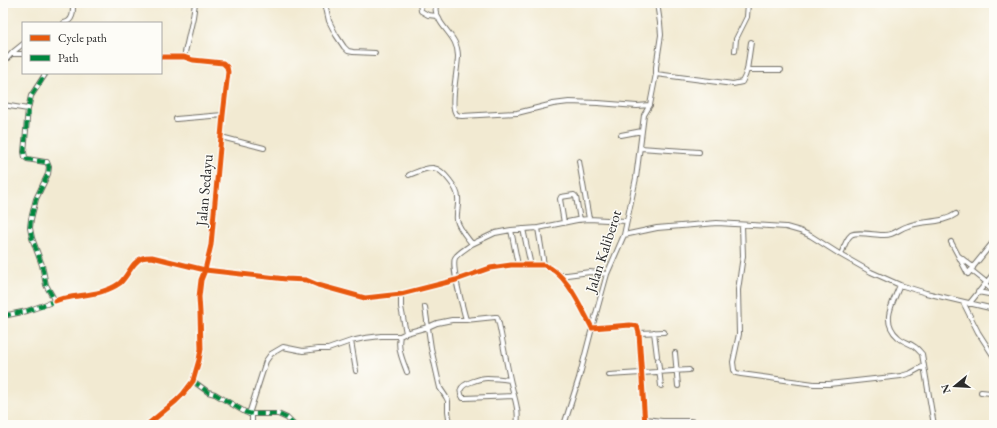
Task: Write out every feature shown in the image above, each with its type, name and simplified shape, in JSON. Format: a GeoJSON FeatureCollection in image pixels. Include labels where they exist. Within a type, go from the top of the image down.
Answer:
{"type":"FeatureCollection","features":[{"type":"Feature","properties":{"kind":"street"},"geometry":{"type":"LineString","coordinates":[[68,22],[72,16],[73,3]]}},
{"type":"Feature","properties":{"kind":"street"},"geometry":{"type":"LineString","coordinates":[[184,57],[195,3]]}},
{"type":"Feature","properties":{"kind":"street"},"geometry":{"type":"LineString","coordinates":[[324,3],[329,21],[336,35],[348,51],[375,53]]}},
{"type":"Feature","properties":{"kind":"street"},"geometry":{"type":"LineString","coordinates":[[420,3],[421,11],[428,15],[437,16]]}},
{"type":"Feature","properties":{"kind":"street"},"geometry":{"type":"LineString","coordinates":[[436,3],[437,16],[456,42],[458,49],[454,84],[454,107],[456,114],[462,116],[517,113],[553,104],[569,102],[637,106],[650,105]]}},
{"type":"Feature","properties":{"kind":"street","name":"Jalan Kaliberot"},"geometry":{"type":"LineString","coordinates":[[564,425],[580,378],[607,274],[624,235],[636,178],[644,115],[650,105],[656,74],[661,35],[657,3]]}},
{"type":"Feature","properties":{"kind":"street"},"geometry":{"type":"LineString","coordinates":[[735,51],[736,39],[747,17],[748,3]]}},
{"type":"Feature","properties":{"kind":"street"},"geometry":{"type":"LineString","coordinates":[[656,74],[734,84],[742,82],[747,70],[751,42]]}},
{"type":"Feature","properties":{"kind":"street"},"geometry":{"type":"LineString","coordinates":[[3,63],[22,45]]}},
{"type":"Feature","properties":{"kind":"street"},"geometry":{"type":"LineString","coordinates":[[12,54],[22,54]]}},
{"type":"Feature","properties":{"kind":"street","name":"Jalan Sedayu"},"geometry":{"type":"LineString","coordinates":[[162,57],[184,57],[193,60],[223,64],[227,67],[228,72],[211,245],[201,280],[199,297],[200,355],[193,381]]}},
{"type":"Feature","properties":{"kind":"street"},"geometry":{"type":"LineString","coordinates":[[747,70],[781,70]]}},
{"type":"Feature","properties":{"kind":"street"},"geometry":{"type":"LineString","coordinates":[[45,74],[31,96],[28,109],[24,155],[27,159],[47,162],[49,167],[48,174],[36,199],[31,219],[31,233],[42,265],[46,285],[54,301]]}},
{"type":"Feature","properties":{"kind":"street"},"geometry":{"type":"LineString","coordinates":[[3,105],[28,109]]}},
{"type":"Feature","properties":{"kind":"street"},"geometry":{"type":"LineString","coordinates":[[176,119],[223,115]]}},
{"type":"Feature","properties":{"kind":"street"},"geometry":{"type":"LineString","coordinates":[[621,135],[642,131]]}},
{"type":"Feature","properties":{"kind":"street"},"geometry":{"type":"LineString","coordinates":[[221,137],[264,148]]}},
{"type":"Feature","properties":{"kind":"street"},"geometry":{"type":"LineString","coordinates":[[640,148],[700,152]]}},
{"type":"Feature","properties":{"kind":"street"},"geometry":{"type":"LineString","coordinates":[[579,161],[589,219]]}},
{"type":"Feature","properties":{"kind":"street"},"geometry":{"type":"LineString","coordinates":[[409,175],[427,168],[435,168],[442,172],[454,187],[457,194],[457,220],[472,244]]}},
{"type":"Feature","properties":{"kind":"street"},"geometry":{"type":"LineString","coordinates":[[564,223],[560,199],[574,195],[576,197],[580,220]]}},
{"type":"Feature","properties":{"kind":"street"},"geometry":{"type":"LineString","coordinates":[[841,254],[849,237],[854,234],[888,236],[916,223],[949,218],[956,214]]}},
{"type":"Feature","properties":{"kind":"street"},"geometry":{"type":"LineString","coordinates":[[466,320],[454,268],[455,259],[458,255],[472,244],[494,234],[511,230],[538,228],[589,219],[626,221]]}},
{"type":"Feature","properties":{"kind":"street"},"geometry":{"type":"LineString","coordinates":[[624,235],[657,228],[717,223],[786,227],[812,236],[871,272],[900,285],[926,294],[994,309]]}},
{"type":"Feature","properties":{"kind":"street"},"geometry":{"type":"LineString","coordinates":[[742,225],[743,256],[738,290],[739,334],[733,362],[736,373],[814,384],[829,384],[901,376],[924,366]]}},
{"type":"Feature","properties":{"kind":"street"},"geometry":{"type":"LineString","coordinates":[[538,228],[544,265]]}},
{"type":"Feature","properties":{"kind":"street"},"geometry":{"type":"LineString","coordinates":[[523,229],[531,266]]}},
{"type":"Feature","properties":{"kind":"street"},"geometry":{"type":"LineString","coordinates":[[511,230],[518,265]]}},
{"type":"Feature","properties":{"kind":"street"},"geometry":{"type":"LineString","coordinates":[[951,242],[968,274],[994,241]]}},
{"type":"Feature","properties":{"kind":"street"},"geometry":{"type":"LineString","coordinates":[[957,255],[994,292]]}},
{"type":"Feature","properties":{"kind":"street"},"geometry":{"type":"LineString","coordinates":[[3,316],[27,311],[54,301],[87,295],[108,289],[120,282],[143,257],[152,257],[205,270],[306,280],[318,285],[365,298],[400,294],[456,280],[490,268],[518,265],[544,265],[548,266],[559,275],[570,289],[592,328],[637,326],[639,333],[645,425]]}},
{"type":"Feature","properties":{"kind":"street"},"geometry":{"type":"LineString","coordinates":[[559,275],[590,272],[607,274]]}},
{"type":"Feature","properties":{"kind":"street"},"geometry":{"type":"LineString","coordinates":[[969,304],[994,272]]}},
{"type":"Feature","properties":{"kind":"street"},"geometry":{"type":"LineString","coordinates":[[900,285],[889,312],[888,320],[890,327],[899,338],[915,347],[922,354],[934,425]]}},
{"type":"Feature","properties":{"kind":"street"},"geometry":{"type":"LineString","coordinates":[[978,292],[994,295]]}},
{"type":"Feature","properties":{"kind":"street"},"geometry":{"type":"LineString","coordinates":[[400,294],[406,333]]}},
{"type":"Feature","properties":{"kind":"street"},"geometry":{"type":"LineString","coordinates":[[963,302],[978,332],[994,357]]}},
{"type":"Feature","properties":{"kind":"street"},"geometry":{"type":"LineString","coordinates":[[425,307],[430,348],[440,388],[448,401],[450,425]]}},
{"type":"Feature","properties":{"kind":"street"},"geometry":{"type":"LineString","coordinates":[[252,425],[251,414],[264,364],[271,354],[283,347],[303,351],[328,349],[365,338],[400,336],[437,323],[452,320],[495,317],[497,318],[499,324],[518,415],[517,425]]}},
{"type":"Feature","properties":{"kind":"street"},"geometry":{"type":"LineString","coordinates":[[654,332],[661,386]]}},
{"type":"Feature","properties":{"kind":"street"},"geometry":{"type":"LineString","coordinates":[[639,333],[664,332]]}},
{"type":"Feature","properties":{"kind":"street"},"geometry":{"type":"LineString","coordinates":[[400,336],[400,351],[407,372]]}},
{"type":"Feature","properties":{"kind":"street"},"geometry":{"type":"LineString","coordinates":[[351,341],[356,371]]}},
{"type":"Feature","properties":{"kind":"street"},"geometry":{"type":"LineString","coordinates":[[675,353],[678,386]]}},
{"type":"Feature","properties":{"kind":"street"},"geometry":{"type":"LineString","coordinates":[[608,375],[689,370]]}},
{"type":"Feature","properties":{"kind":"street"},"geometry":{"type":"LineString","coordinates":[[510,380],[488,378],[478,380],[460,389],[463,398],[514,396]]}},
{"type":"Feature","properties":{"kind":"street"},"geometry":{"type":"LineString","coordinates":[[147,425],[176,401],[193,381],[208,392],[215,394],[251,414],[278,414],[287,418],[294,425]]}},
{"type":"Feature","properties":{"kind":"street"},"geometry":{"type":"LineString","coordinates":[[981,392],[994,392]]}},
{"type":"Feature","properties":{"kind":"street"},"geometry":{"type":"LineString","coordinates":[[645,418],[662,423],[690,421],[694,422],[696,425]]}},
{"type":"Feature","properties":{"kind":"marked path"},"geometry":{"type":"LineString","coordinates":[[3,316],[27,311],[55,301],[46,285],[42,265],[30,228],[36,199],[48,174],[49,167],[47,162],[27,159],[24,152],[28,109],[31,96],[45,74]]}},
{"type":"Feature","properties":{"kind":"marked path"},"geometry":{"type":"LineString","coordinates":[[193,381],[208,392],[215,394],[245,412],[252,414],[278,414],[287,418],[294,425]]}},
{"type":"Feature","properties":{"kind":"cycle path"},"geometry":{"type":"LineString","coordinates":[[147,425],[183,394],[193,381],[199,360],[201,349],[199,297],[201,280],[211,245],[228,72],[227,67],[223,63],[193,60],[184,57],[162,57]]}},
{"type":"Feature","properties":{"kind":"cycle path"},"geometry":{"type":"LineString","coordinates":[[55,301],[63,298],[100,292],[114,287],[123,280],[135,263],[142,258],[147,257],[205,270],[306,280],[318,285],[365,298],[401,294],[456,280],[490,268],[511,265],[544,265],[560,275],[578,301],[592,328],[630,325],[637,326],[639,333],[645,425]]}}]}
